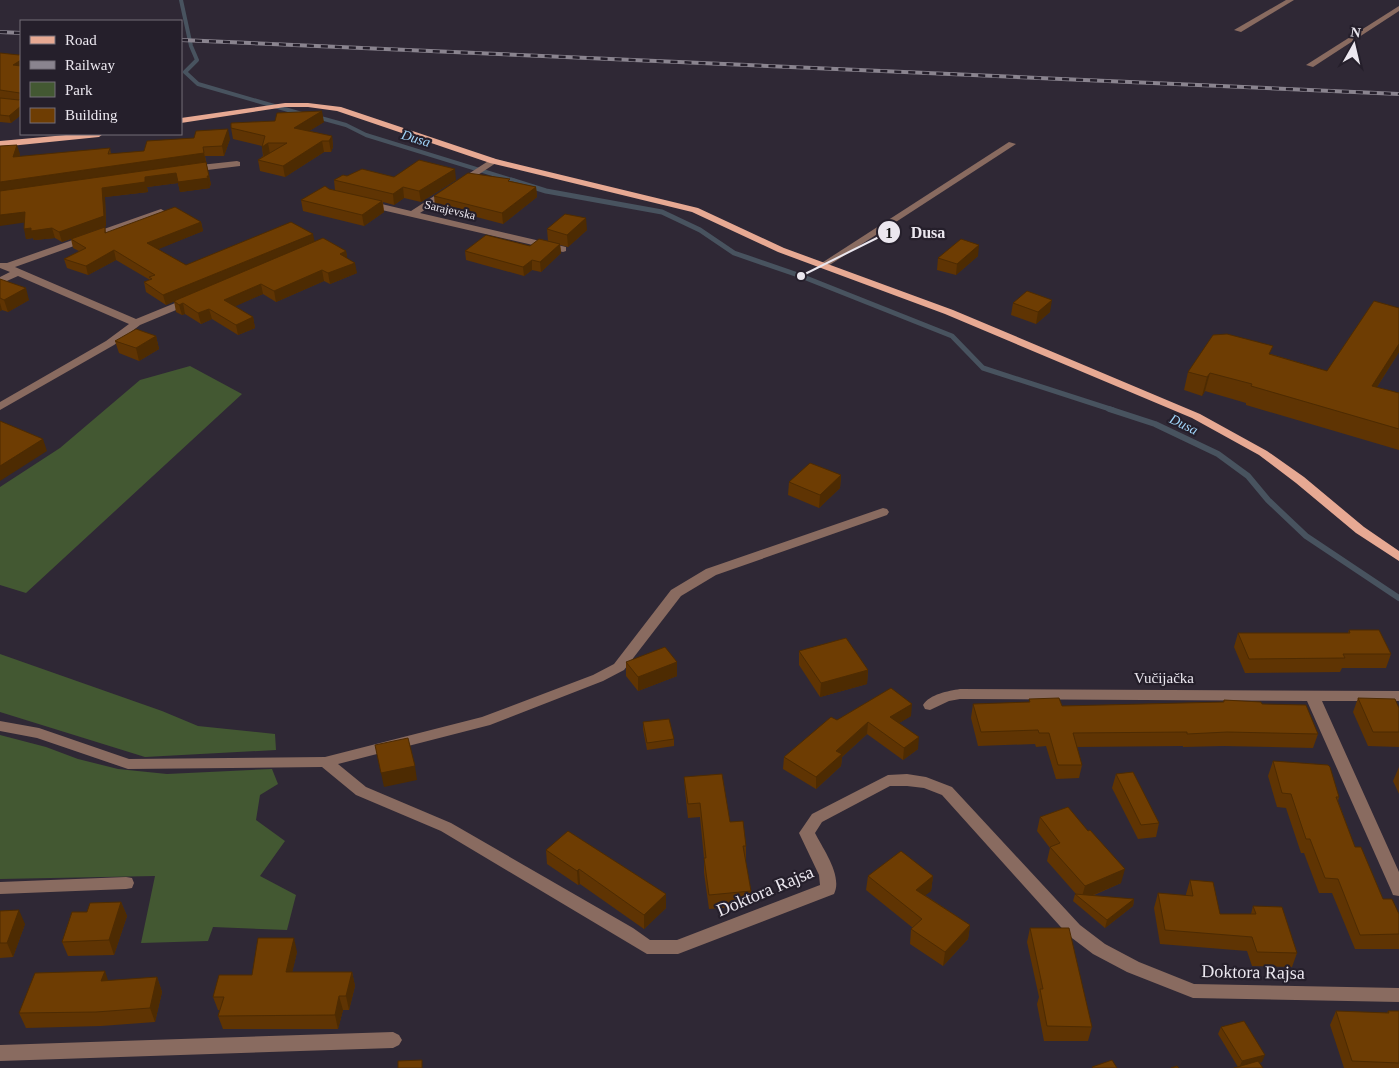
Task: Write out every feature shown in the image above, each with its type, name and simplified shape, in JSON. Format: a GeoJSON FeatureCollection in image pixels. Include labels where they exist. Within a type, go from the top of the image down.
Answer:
{"type":"FeatureCollection","features":[{"type":"Feature","properties":{"kind":"main road"},"geometry":{"type":"LineString","coordinates":[[182,121],[285,105],[308,105],[338,109],[489,164],[695,210],[766,244],[949,312],[1196,416],[1263,453],[1300,480],[1360,530],[1399,557]]}},
{"type":"Feature","properties":{"kind":"main road"},"geometry":{"type":"LineString","coordinates":[[0,144],[89,135]]}},
{"type":"Feature","properties":{"kind":"street"},"geometry":{"type":"LineString","coordinates":[[1238,30],[1291,0]]}},
{"type":"Feature","properties":{"kind":"street"},"geometry":{"type":"LineString","coordinates":[[1310,65],[1399,8]]}},
{"type":"Feature","properties":{"kind":"street"},"geometry":{"type":"LineString","coordinates":[[822,266],[1012,144]]}},
{"type":"Feature","properties":{"kind":"street"},"geometry":{"type":"LineString","coordinates":[[183,170],[237,164]]}},
{"type":"Feature","properties":{"kind":"street"},"geometry":{"type":"LineString","coordinates":[[413,214],[489,164]]}},
{"type":"Feature","properties":{"kind":"street","name":"Sarajevska"},"geometry":{"type":"LineString","coordinates":[[358,202],[563,249]]}},
{"type":"Feature","properties":{"kind":"street"},"geometry":{"type":"LineString","coordinates":[[3,265],[161,212]]}},
{"type":"Feature","properties":{"kind":"street"},"geometry":{"type":"LineString","coordinates":[[3,265],[136,323]]}},
{"type":"Feature","properties":{"kind":"street"},"geometry":{"type":"LineString","coordinates":[[0,281],[18,272]]}},
{"type":"Feature","properties":{"kind":"street"},"geometry":{"type":"LineString","coordinates":[[0,407],[110,344],[136,323],[198,297]]}},
{"type":"Feature","properties":{"kind":"street"},"geometry":{"type":"LineString","coordinates":[[0,726],[39,733],[128,764],[325,762],[485,721],[598,678],[619,667],[676,593],[712,572],[758,554],[883,512]]}},
{"type":"Feature","properties":{"kind":"street","name":"Vučijačka"},"geometry":{"type":"LineString","coordinates":[[930,705],[945,697],[960,694],[1399,696]]}},
{"type":"Feature","properties":{"kind":"street"},"geometry":{"type":"LineString","coordinates":[[1312,696],[1399,890]]}},
{"type":"Feature","properties":{"kind":"street","name":"Doktora Rajsa"},"geometry":{"type":"LineString","coordinates":[[325,762],[362,791],[446,827],[627,932],[647,947],[678,947],[828,889],[827,875],[807,833],[817,818],[888,781],[907,780],[926,782],[948,791],[1074,930],[1099,949],[1133,967],[1193,991],[1399,995]]}},
{"type":"Feature","properties":{"kind":"street"},"geometry":{"type":"LineString","coordinates":[[0,888],[126,883]]}},
{"type":"Feature","properties":{"kind":"street"},"geometry":{"type":"LineString","coordinates":[[0,1053],[393,1040]]}},
{"type":"Feature","properties":{"kind":"green space"},"geometry":{"type":"Polygon","coordinates":[[[190,366],[242,394],[26,593],[0,585],[0,487],[60,448],[140,380],[190,366]]]}},
{"type":"Feature","properties":{"kind":"green space"},"geometry":{"type":"Polygon","coordinates":[[[0,654],[162,711],[198,726],[275,734],[276,750],[145,757],[0,712],[0,654]]]}},
{"type":"Feature","properties":{"kind":"green space"},"geometry":{"type":"Polygon","coordinates":[[[0,735],[118,769],[167,774],[272,769],[278,784],[260,795],[256,820],[285,841],[260,876],[296,895],[287,930],[213,927],[208,941],[141,943],[155,876],[0,879],[0,735]]]}},
{"type":"Feature","properties":{"kind":"building"},"geometry":{"type":"Polygon","coordinates":[[[0,53],[20,54],[20,61],[13,65],[20,66],[20,93],[0,90],[0,53]]]}},
{"type":"Feature","properties":{"kind":"building"},"geometry":{"type":"Polygon","coordinates":[[[0,98],[19,100],[20,107],[9,116],[0,115],[0,98]]]}},
{"type":"Feature","properties":{"kind":"building"},"geometry":{"type":"Polygon","coordinates":[[[322,111],[294,128],[332,136],[329,141],[322,141],[283,166],[258,160],[287,143],[268,143],[262,147],[265,136],[231,128],[231,123],[275,121],[277,113],[322,111]]]}},
{"type":"Feature","properties":{"kind":"building"},"geometry":{"type":"Polygon","coordinates":[[[228,129],[222,146],[203,147],[204,153],[0,182],[0,146],[17,145],[13,157],[110,148],[108,154],[144,151],[147,141],[194,138],[196,131],[228,129]]]}},
{"type":"Feature","properties":{"kind":"building"},"geometry":{"type":"Polygon","coordinates":[[[419,160],[455,169],[419,191],[403,187],[393,194],[334,180],[362,169],[394,177],[419,160]]]}},
{"type":"Feature","properties":{"kind":"building"},"geometry":{"type":"Polygon","coordinates":[[[206,162],[208,178],[178,182],[176,173],[145,177],[145,182],[102,188],[104,216],[59,232],[52,228],[31,231],[31,228],[24,229],[25,212],[0,215],[0,191],[206,162]]]}},
{"type":"Feature","properties":{"kind":"building"},"geometry":{"type":"Polygon","coordinates":[[[468,173],[510,179],[508,181],[536,187],[502,213],[434,196],[468,173]]]}},
{"type":"Feature","properties":{"kind":"building"},"geometry":{"type":"Polygon","coordinates":[[[325,186],[329,189],[382,201],[362,215],[301,200],[325,186]]]}},
{"type":"Feature","properties":{"kind":"building"},"geometry":{"type":"Polygon","coordinates":[[[175,207],[201,222],[147,243],[186,265],[291,222],[313,234],[163,295],[144,282],[152,279],[149,277],[155,275],[114,250],[86,266],[64,259],[86,248],[71,239],[105,227],[105,233],[175,207]]]}},
{"type":"Feature","properties":{"kind":"building"},"geometry":{"type":"Polygon","coordinates":[[[565,214],[586,218],[567,235],[547,229],[565,214]]]}},
{"type":"Feature","properties":{"kind":"building"},"geometry":{"type":"Polygon","coordinates":[[[486,235],[530,246],[539,239],[560,244],[540,262],[532,260],[523,267],[465,251],[486,235]]]}},
{"type":"Feature","properties":{"kind":"building"},"geometry":{"type":"Polygon","coordinates":[[[323,238],[346,251],[340,254],[355,263],[328,273],[322,270],[274,291],[261,284],[224,300],[253,317],[236,325],[209,309],[198,313],[183,303],[179,305],[174,301],[323,238]]]}},
{"type":"Feature","properties":{"kind":"building"},"geometry":{"type":"Polygon","coordinates":[[[961,239],[979,245],[957,264],[938,258],[961,239]]]}},
{"type":"Feature","properties":{"kind":"building"},"geometry":{"type":"Polygon","coordinates":[[[0,279],[26,288],[4,300],[0,298],[0,279]]]}},
{"type":"Feature","properties":{"kind":"building"},"geometry":{"type":"Polygon","coordinates":[[[1027,291],[1052,300],[1038,312],[1013,303],[1027,291]]]}},
{"type":"Feature","properties":{"kind":"building"},"geometry":{"type":"Polygon","coordinates":[[[1374,301],[1399,308],[1399,344],[1372,386],[1399,393],[1399,429],[1251,386],[1252,384],[1210,373],[1207,377],[1188,372],[1213,335],[1227,334],[1273,346],[1269,354],[1327,371],[1374,301]]]}},
{"type":"Feature","properties":{"kind":"building"},"geometry":{"type":"Polygon","coordinates":[[[136,329],[156,336],[136,348],[115,341],[136,329]]]}},
{"type":"Feature","properties":{"kind":"building"},"geometry":{"type":"Polygon","coordinates":[[[0,421],[43,439],[0,466],[0,421]]]}},
{"type":"Feature","properties":{"kind":"building"},"geometry":{"type":"Polygon","coordinates":[[[810,463],[841,475],[820,495],[789,482],[810,463]]]}},
{"type":"Feature","properties":{"kind":"building"},"geometry":{"type":"Polygon","coordinates":[[[1349,630],[1379,630],[1391,654],[1343,654],[1345,658],[1249,659],[1238,633],[1350,633],[1349,630]]]}},
{"type":"Feature","properties":{"kind":"building"},"geometry":{"type":"Polygon","coordinates":[[[846,638],[868,670],[821,683],[799,651],[846,638]]]}},
{"type":"Feature","properties":{"kind":"building"},"geometry":{"type":"Polygon","coordinates":[[[665,647],[677,662],[638,677],[626,662],[665,647]]]}},
{"type":"Feature","properties":{"kind":"building"},"geometry":{"type":"Polygon","coordinates":[[[891,688],[912,704],[890,717],[919,737],[904,748],[868,722],[836,751],[842,754],[816,777],[784,757],[831,717],[837,720],[891,688]]]}},
{"type":"Feature","properties":{"kind":"building"},"geometry":{"type":"Polygon","coordinates":[[[1059,698],[1062,706],[1224,702],[1224,700],[1261,702],[1262,704],[1306,705],[1318,734],[1227,732],[1187,734],[1187,732],[1073,733],[1082,765],[1058,765],[1049,733],[1039,733],[1038,730],[981,732],[973,704],[1030,702],[1029,699],[1059,698]]]}},
{"type":"Feature","properties":{"kind":"building"},"geometry":{"type":"Polygon","coordinates":[[[1358,698],[1395,699],[1399,708],[1399,732],[1373,732],[1358,698]]]}},
{"type":"Feature","properties":{"kind":"building"},"geometry":{"type":"Polygon","coordinates":[[[669,719],[674,739],[647,743],[643,722],[669,719]]]}},
{"type":"Feature","properties":{"kind":"building"},"geometry":{"type":"Polygon","coordinates":[[[408,738],[415,766],[381,773],[375,745],[408,738]]]}},
{"type":"Feature","properties":{"kind":"building"},"geometry":{"type":"Polygon","coordinates":[[[1273,761],[1328,765],[1330,767],[1339,797],[1336,797],[1355,847],[1361,847],[1383,899],[1392,899],[1399,914],[1399,934],[1360,935],[1338,879],[1325,878],[1310,839],[1306,839],[1291,794],[1282,793],[1273,761]]]}},
{"type":"Feature","properties":{"kind":"building"},"geometry":{"type":"Polygon","coordinates":[[[1133,772],[1159,823],[1141,825],[1116,774],[1133,772]]]}},
{"type":"Feature","properties":{"kind":"building"},"geometry":{"type":"Polygon","coordinates":[[[722,774],[730,822],[743,821],[746,846],[743,846],[751,891],[709,895],[700,803],[688,804],[684,777],[722,774]]]}},
{"type":"Feature","properties":{"kind":"building"},"geometry":{"type":"Polygon","coordinates":[[[1068,807],[1088,831],[1090,830],[1125,869],[1085,886],[1050,847],[1060,843],[1040,817],[1068,807]]]}},
{"type":"Feature","properties":{"kind":"building"},"geometry":{"type":"Polygon","coordinates":[[[568,831],[666,894],[644,915],[579,869],[577,871],[546,850],[568,831]]]}},
{"type":"Feature","properties":{"kind":"building"},"geometry":{"type":"Polygon","coordinates":[[[901,851],[933,876],[916,890],[970,925],[945,952],[911,929],[922,919],[868,876],[901,851]]]}},
{"type":"Feature","properties":{"kind":"building"},"geometry":{"type":"Polygon","coordinates":[[[1190,880],[1213,882],[1220,914],[1256,914],[1253,906],[1282,907],[1297,953],[1257,952],[1252,937],[1165,930],[1158,893],[1193,896],[1190,880]]]}},
{"type":"Feature","properties":{"kind":"building"},"geometry":{"type":"Polygon","coordinates":[[[1075,894],[1134,899],[1107,920],[1075,894]]]}},
{"type":"Feature","properties":{"kind":"building"},"geometry":{"type":"Polygon","coordinates":[[[121,902],[109,940],[62,942],[72,912],[87,912],[90,903],[121,902]]]}},
{"type":"Feature","properties":{"kind":"building"},"geometry":{"type":"Polygon","coordinates":[[[19,910],[7,943],[0,943],[0,911],[19,910]]]}},
{"type":"Feature","properties":{"kind":"building"},"geometry":{"type":"Polygon","coordinates":[[[1030,928],[1069,928],[1092,1027],[1047,1026],[1040,989],[1043,989],[1030,928]]]}},
{"type":"Feature","properties":{"kind":"building"},"geometry":{"type":"Polygon","coordinates":[[[258,938],[294,938],[286,972],[352,972],[346,996],[339,996],[335,1015],[218,1016],[224,997],[213,997],[219,975],[252,975],[258,938]]]}},
{"type":"Feature","properties":{"kind":"building"},"geometry":{"type":"Polygon","coordinates":[[[105,971],[101,981],[157,977],[150,1008],[96,1012],[19,1013],[35,973],[105,971]]]}},
{"type":"Feature","properties":{"kind":"building"},"geometry":{"type":"Polygon","coordinates":[[[1336,1011],[1389,1013],[1388,1011],[1399,1011],[1399,1063],[1352,1061],[1336,1011]]]}},
{"type":"Feature","properties":{"kind":"building"},"geometry":{"type":"Polygon","coordinates":[[[1244,1021],[1265,1055],[1242,1061],[1221,1027],[1244,1021]]]}},
{"type":"Feature","properties":{"kind":"building"},"geometry":{"type":"Polygon","coordinates":[[[422,1060],[422,1068],[398,1068],[398,1061],[422,1060]]]}},
{"type":"Feature","properties":{"kind":"building"},"geometry":{"type":"Polygon","coordinates":[[[1112,1060],[1117,1068],[1092,1067],[1112,1060]]]}},
{"type":"Feature","properties":{"kind":"building"},"geometry":{"type":"Polygon","coordinates":[[[1258,1061],[1263,1068],[1234,1068],[1258,1061]]]}},
{"type":"Feature","properties":{"kind":"waterway","name":"Dusa"},"geometry":{"type":"LineString","coordinates":[[181,0],[191,46],[197,60],[185,72],[198,84],[302,114]]}},
{"type":"Feature","properties":{"kind":"waterway","name":"Dusa"},"geometry":{"type":"LineString","coordinates":[[317,117],[346,125],[366,135],[515,181]]}},
{"type":"Feature","properties":{"kind":"waterway","name":"Dusa"},"geometry":{"type":"LineString","coordinates":[[511,180],[546,191],[662,212],[700,230],[734,253],[801,276],[952,336],[983,368],[1113,410]]}},
{"type":"Feature","properties":{"kind":"waterway","name":"Dusa"},"geometry":{"type":"LineString","coordinates":[[1109,409],[1155,424],[1218,454],[1248,476],[1268,500],[1306,536],[1399,598]]}},
{"type":"Feature","properties":{"kind":"railway"},"geometry":{"type":"LineString","coordinates":[[0,32],[20,33]]}},
{"type":"Feature","properties":{"kind":"railway"},"geometry":{"type":"LineString","coordinates":[[182,40],[1399,94]]}},
{"type":"Feature","properties":{"kind":"place","name":"Dusa"},"geometry":{"type":"Point","coordinates":[801,276]}}]}
